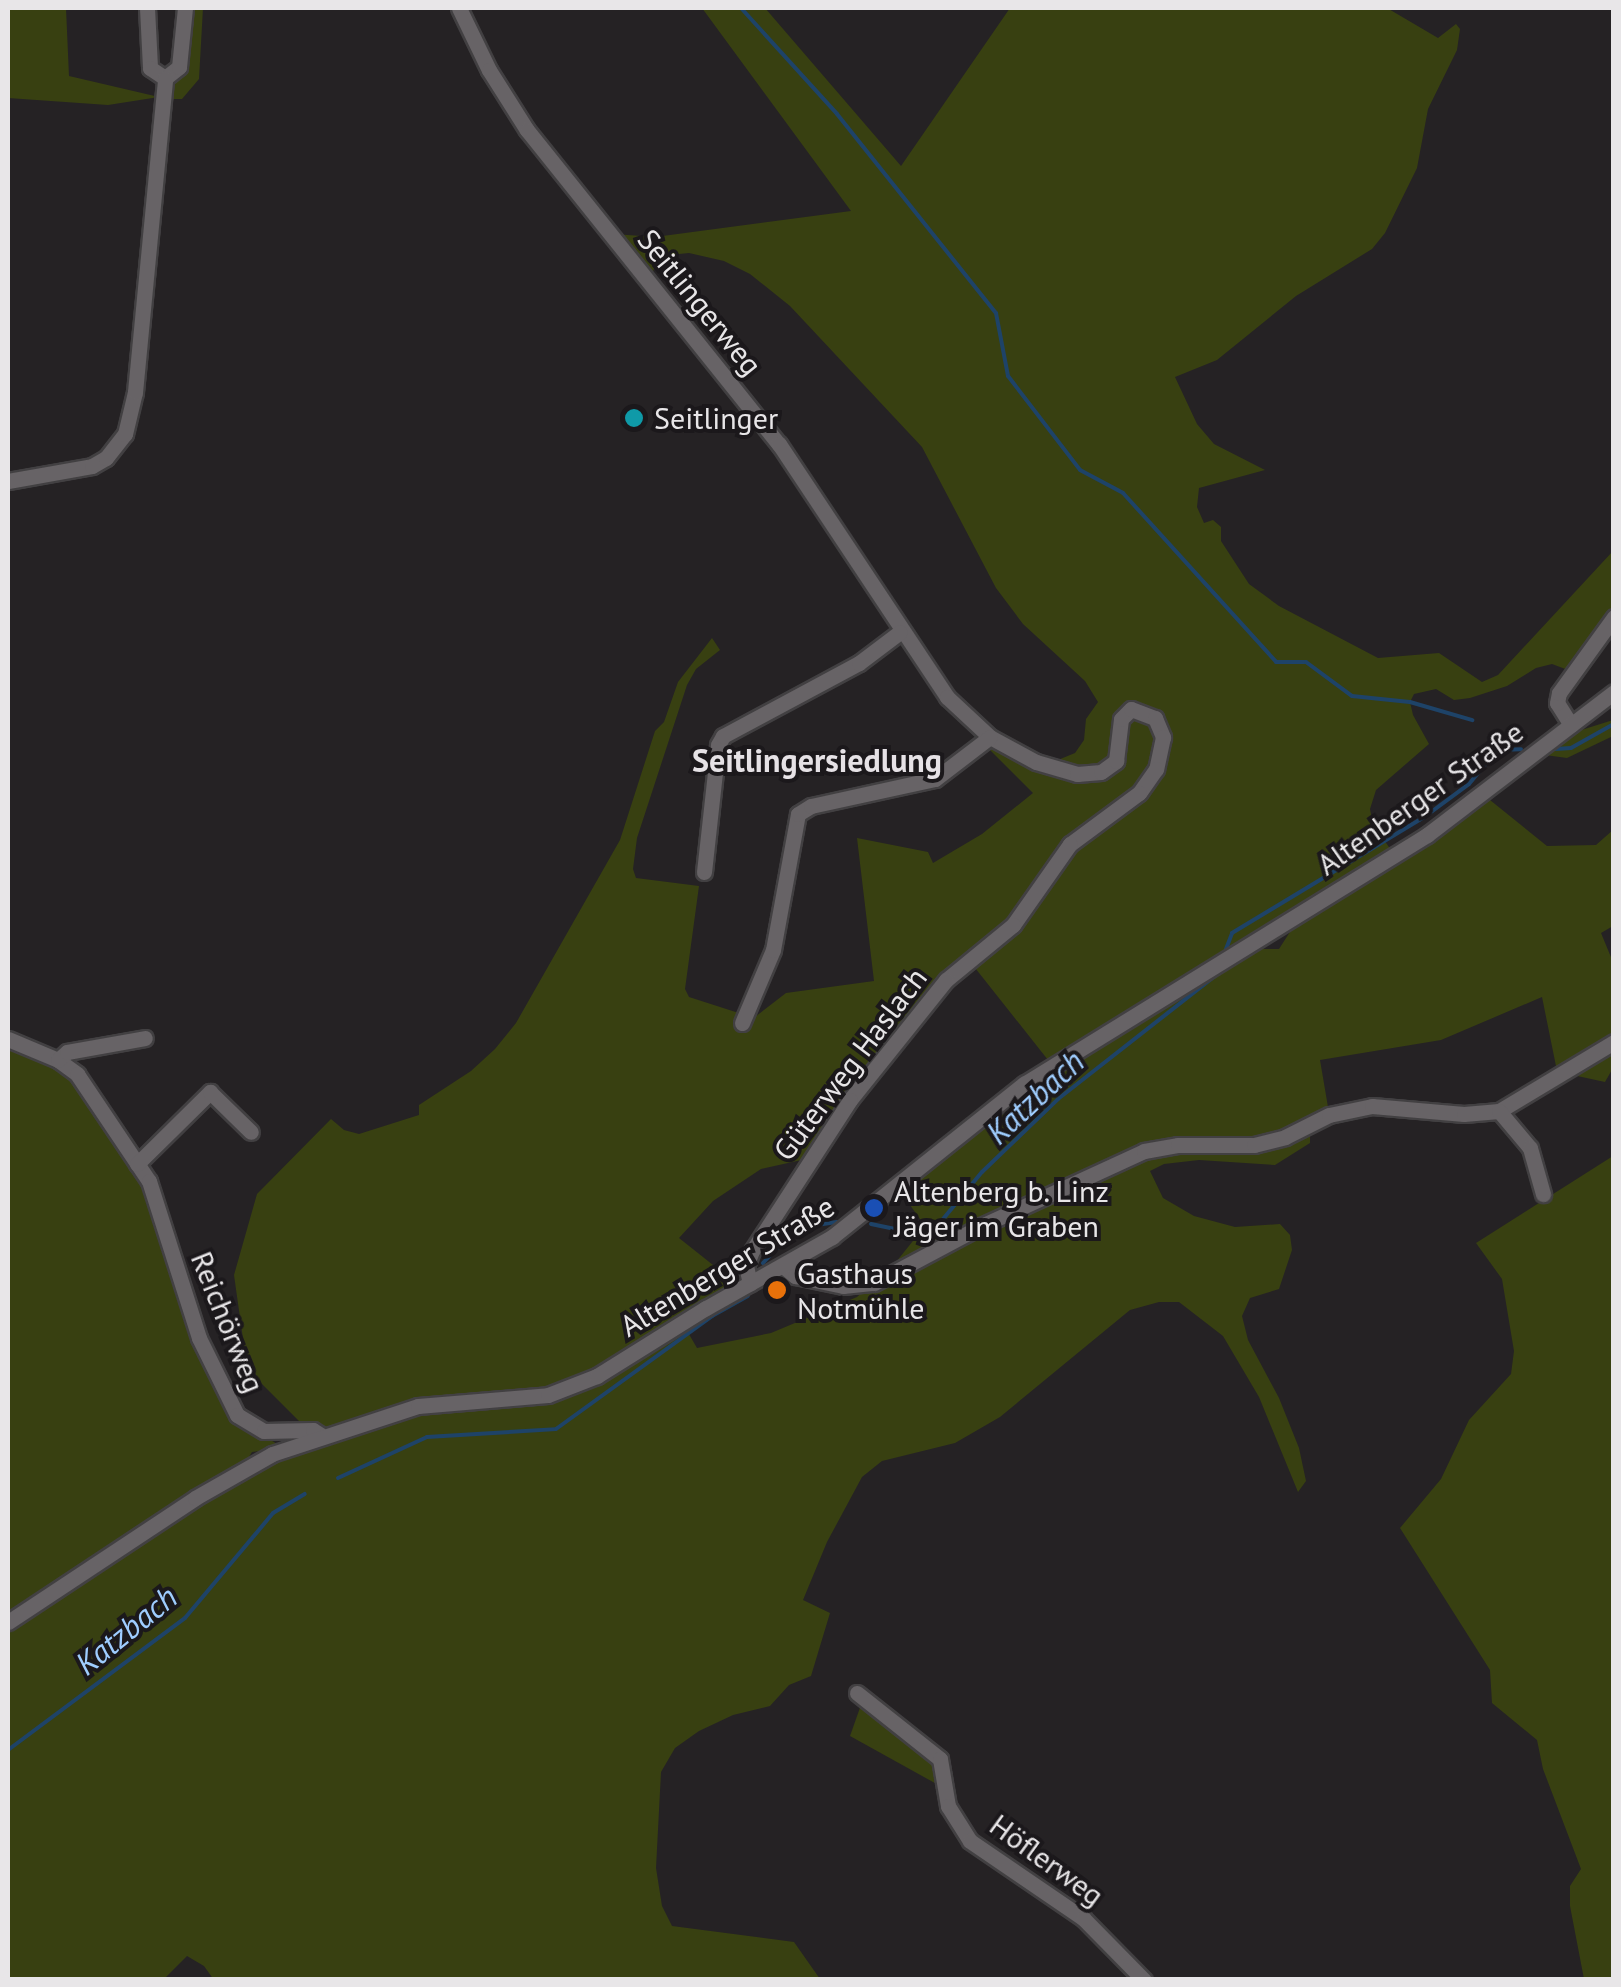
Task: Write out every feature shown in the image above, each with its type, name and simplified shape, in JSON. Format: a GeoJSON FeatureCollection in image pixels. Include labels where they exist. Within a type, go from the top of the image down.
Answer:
{"type":"FeatureCollection","features":[{"type":"Feature","properties":{"kind":"street"},"geometry":{"type":"LineString","coordinates":[[147,8],[150,68],[166,78]]}},
{"type":"Feature","properties":{"kind":"street"},"geometry":{"type":"LineString","coordinates":[[8,481],[92,466],[106,458],[125,434],[136,392],[166,78],[180,67],[185,8]]}},
{"type":"Feature","properties":{"kind":"street","name":"Seitlingerweg"},"geometry":{"type":"LineString","coordinates":[[459,8],[489,70],[526,130],[780,444],[900,632]]}},
{"type":"Feature","properties":{"kind":"street"},"geometry":{"type":"LineString","coordinates":[[1571,724],[1557,703],[1559,693],[1614,617]]}},
{"type":"Feature","properties":{"kind":"street"},"geometry":{"type":"LineString","coordinates":[[704,872],[718,745],[723,736],[859,663],[900,632]]}},
{"type":"Feature","properties":{"kind":"street","name":"Güterweg Haslach"},"geometry":{"type":"LineString","coordinates":[[750,1284],[746,1266],[752,1252],[850,1100],[946,980],[1013,925],[1070,844],[1139,793],[1163,748],[1155,718],[1138,708],[1121,719],[1116,762],[1090,774],[1060,771],[990,737],[947,697],[900,632]]}},
{"type":"Feature","properties":{"kind":"street","name":"Altenberger Straße"},"geometry":{"type":"LineString","coordinates":[[8,1622],[232,1476],[322,1435],[418,1406],[536,1397],[578,1386],[874,1208],[1024,1084],[1427,835],[1614,692]]}},
{"type":"Feature","properties":{"kind":"street"},"geometry":{"type":"LineString","coordinates":[[742,1023],[773,950],[798,814],[810,806],[935,779],[990,737]]}},
{"type":"Feature","properties":{"kind":"street"},"geometry":{"type":"LineString","coordinates":[[58,1060],[67,1052],[145,1038]]}},
{"type":"Feature","properties":{"kind":"street","name":"Reichörweg"},"geometry":{"type":"LineString","coordinates":[[8,1039],[58,1060],[86,1084],[137,1164],[157,1198],[184,1296],[230,1406],[246,1424],[264,1432],[313,1430],[322,1435]]}},
{"type":"Feature","properties":{"kind":"street"},"geometry":{"type":"LineString","coordinates":[[783,1266],[795,1276],[843,1286],[874,1283],[981,1226],[1159,1147],[1254,1145],[1285,1136],[1328,1115],[1372,1106],[1464,1114],[1499,1111],[1614,1042]]}},
{"type":"Feature","properties":{"kind":"street"},"geometry":{"type":"LineString","coordinates":[[137,1164],[210,1092],[224,1101],[251,1132]]}},
{"type":"Feature","properties":{"kind":"street"},"geometry":{"type":"LineString","coordinates":[[1499,1111],[1530,1148],[1543,1194]]}},
{"type":"Feature","properties":{"kind":"street","name":"Höflerweg"},"geometry":{"type":"LineString","coordinates":[[857,1693],[940,1759],[948,1806],[970,1841],[1082,1918],[1144,1980]]}},
{"type":"Feature","properties":{"kind":"green space"},"geometry":{"type":"Polygon","coordinates":[[[8,8],[66,8],[69,76],[159,97],[108,105],[8,98],[8,8]]]}},
{"type":"Feature","properties":{"kind":"green space"},"geometry":{"type":"Polygon","coordinates":[[[190,8],[203,8],[199,79],[182,99],[167,99],[186,62],[190,8]]]}},
{"type":"Feature","properties":{"kind":"green space"},"geometry":{"type":"Polygon","coordinates":[[[702,8],[765,8],[901,166],[1010,8],[1387,8],[1438,38],[1456,24],[1460,29],[1457,50],[1428,109],[1417,168],[1385,233],[1372,249],[1296,296],[1217,360],[1175,377],[1197,424],[1214,444],[1265,470],[1199,488],[1197,507],[1204,523],[1213,520],[1221,527],[1221,541],[1249,584],[1279,606],[1378,658],[1439,653],[1482,682],[1498,675],[1613,551],[1613,609],[1568,670],[1552,664],[1536,668],[1507,686],[1470,698],[1454,700],[1436,689],[1414,694],[1410,702],[1413,715],[1429,744],[1376,790],[1370,809],[1373,824],[1391,850],[1048,1060],[968,959],[806,1159],[761,1169],[713,1201],[679,1238],[737,1284],[575,1380],[540,1389],[394,1406],[312,1434],[259,1381],[245,1353],[234,1275],[257,1194],[331,1119],[344,1130],[359,1134],[419,1115],[419,1105],[471,1071],[495,1049],[516,1023],[620,840],[655,731],[664,722],[678,682],[712,638],[720,650],[696,669],[687,685],[637,838],[633,869],[636,878],[699,886],[685,989],[689,997],[748,1016],[755,1017],[786,993],[874,981],[857,838],[928,852],[933,863],[982,834],[1033,793],[987,747],[1053,762],[1075,753],[1084,740],[1086,719],[1098,702],[1085,681],[1023,624],[996,588],[922,447],[790,306],[750,274],[724,261],[689,253],[659,256],[650,279],[614,234],[655,237],[851,211],[702,8]]]}},
{"type":"Feature","properties":{"kind":"green space"},"geometry":{"type":"Polygon","coordinates":[[[1613,720],[1613,736],[1567,758],[1545,755],[1575,732],[1613,720]]]}},
{"type":"Feature","properties":{"kind":"green space"},"geometry":{"type":"Polygon","coordinates":[[[1485,796],[1547,846],[1596,845],[1613,830],[1613,926],[1601,933],[1613,962],[1613,1039],[1557,1071],[1542,997],[1441,1040],[1320,1060],[1328,1107],[1286,1131],[1310,1135],[1310,1143],[1275,1165],[1199,1160],[1164,1164],[1150,1171],[1163,1198],[1194,1216],[1235,1227],[1280,1224],[1290,1235],[1292,1250],[1279,1289],[1250,1298],[1242,1316],[1248,1340],[1279,1398],[1299,1448],[1306,1481],[1298,1492],[1259,1397],[1223,1336],[1179,1302],[1159,1302],[1130,1310],[1000,1417],[955,1443],[882,1461],[862,1477],[827,1542],[803,1600],[830,1613],[811,1676],[789,1685],[770,1706],[733,1715],[699,1731],[675,1748],[661,1772],[656,1868],[662,1906],[672,1926],[794,1942],[820,1979],[214,1980],[204,1966],[187,1956],[164,1979],[8,1979],[8,1628],[135,1543],[285,1455],[395,1418],[538,1403],[580,1392],[686,1329],[697,1348],[771,1333],[857,1297],[896,1262],[925,1226],[905,1198],[928,1171],[1013,1099],[1255,949],[1279,949],[1295,924],[1433,838],[1485,796]]]}},
{"type":"Feature","properties":{"kind":"green space"},"geometry":{"type":"Polygon","coordinates":[[[8,1043],[55,1062],[71,1075],[154,1207],[176,1295],[216,1390],[257,1432],[284,1448],[252,1452],[247,1460],[8,1614],[8,1043]]]}},
{"type":"Feature","properties":{"kind":"green space"},"geometry":{"type":"Polygon","coordinates":[[[1613,1045],[1613,1068],[1605,1082],[1568,1074],[1613,1045]]]}},
{"type":"Feature","properties":{"kind":"green space"},"geometry":{"type":"Polygon","coordinates":[[[1613,1156],[1613,1979],[1584,1979],[1570,1906],[1570,1886],[1581,1869],[1543,1769],[1537,1740],[1492,1703],[1490,1670],[1400,1528],[1441,1479],[1469,1420],[1511,1374],[1514,1351],[1502,1279],[1476,1243],[1613,1156]]]}},
{"type":"Feature","properties":{"kind":"green space"},"geometry":{"type":"Polygon","coordinates":[[[862,1702],[936,1760],[942,1787],[850,1736],[862,1702]]]}},
{"type":"Feature","properties":{"kind":"waterway"},"geometry":{"type":"LineString","coordinates":[[741,8],[837,114],[996,313],[1008,376],[1080,470],[1123,493],[1276,662],[1306,662],[1352,696],[1410,702],[1472,720]]}},
{"type":"Feature","properties":{"kind":"waterway","name":"Katzbach"},"geometry":{"type":"LineString","coordinates":[[1555,749],[1571,748],[1614,724]]}},
{"type":"Feature","properties":{"kind":"waterway","name":"Katzbach"},"geometry":{"type":"LineString","coordinates":[[1226,949],[1232,933],[1423,818],[1469,784],[1497,750],[1521,749]]}},
{"type":"Feature","properties":{"kind":"waterway","name":"Katzbach"},"geometry":{"type":"LineString","coordinates":[[871,1224],[929,1236],[982,1172],[1058,1099],[1229,965]]}},
{"type":"Feature","properties":{"kind":"waterway","name":"Katzbach"},"geometry":{"type":"LineString","coordinates":[[763,1263],[796,1228],[837,1222]]}},
{"type":"Feature","properties":{"kind":"waterway","name":"Katzbach"},"geometry":{"type":"LineString","coordinates":[[338,1478],[427,1437],[556,1429],[712,1316],[748,1296]]}},
{"type":"Feature","properties":{"kind":"waterway","name":"Katzbach"},"geometry":{"type":"LineString","coordinates":[[8,1750],[185,1618],[273,1513],[305,1494]]}},
{"type":"Feature","properties":{"kind":"place","name":"Seitlinger"},"geometry":{"type":"Point","coordinates":[634,418]}},
{"type":"Feature","properties":{"kind":"place","name":"Altenberg b. Linz Jäger im Graben"},"geometry":{"type":"Point","coordinates":[874,1208]}},
{"type":"Feature","properties":{"kind":"place","name":"Gasthaus Notmühle"},"geometry":{"type":"Point","coordinates":[777,1290]}},
{"type":"Feature","properties":{"kind":"district","name":"Seitlingersiedlung"},"geometry":{"type":"Point","coordinates":[817,760]}}]}
